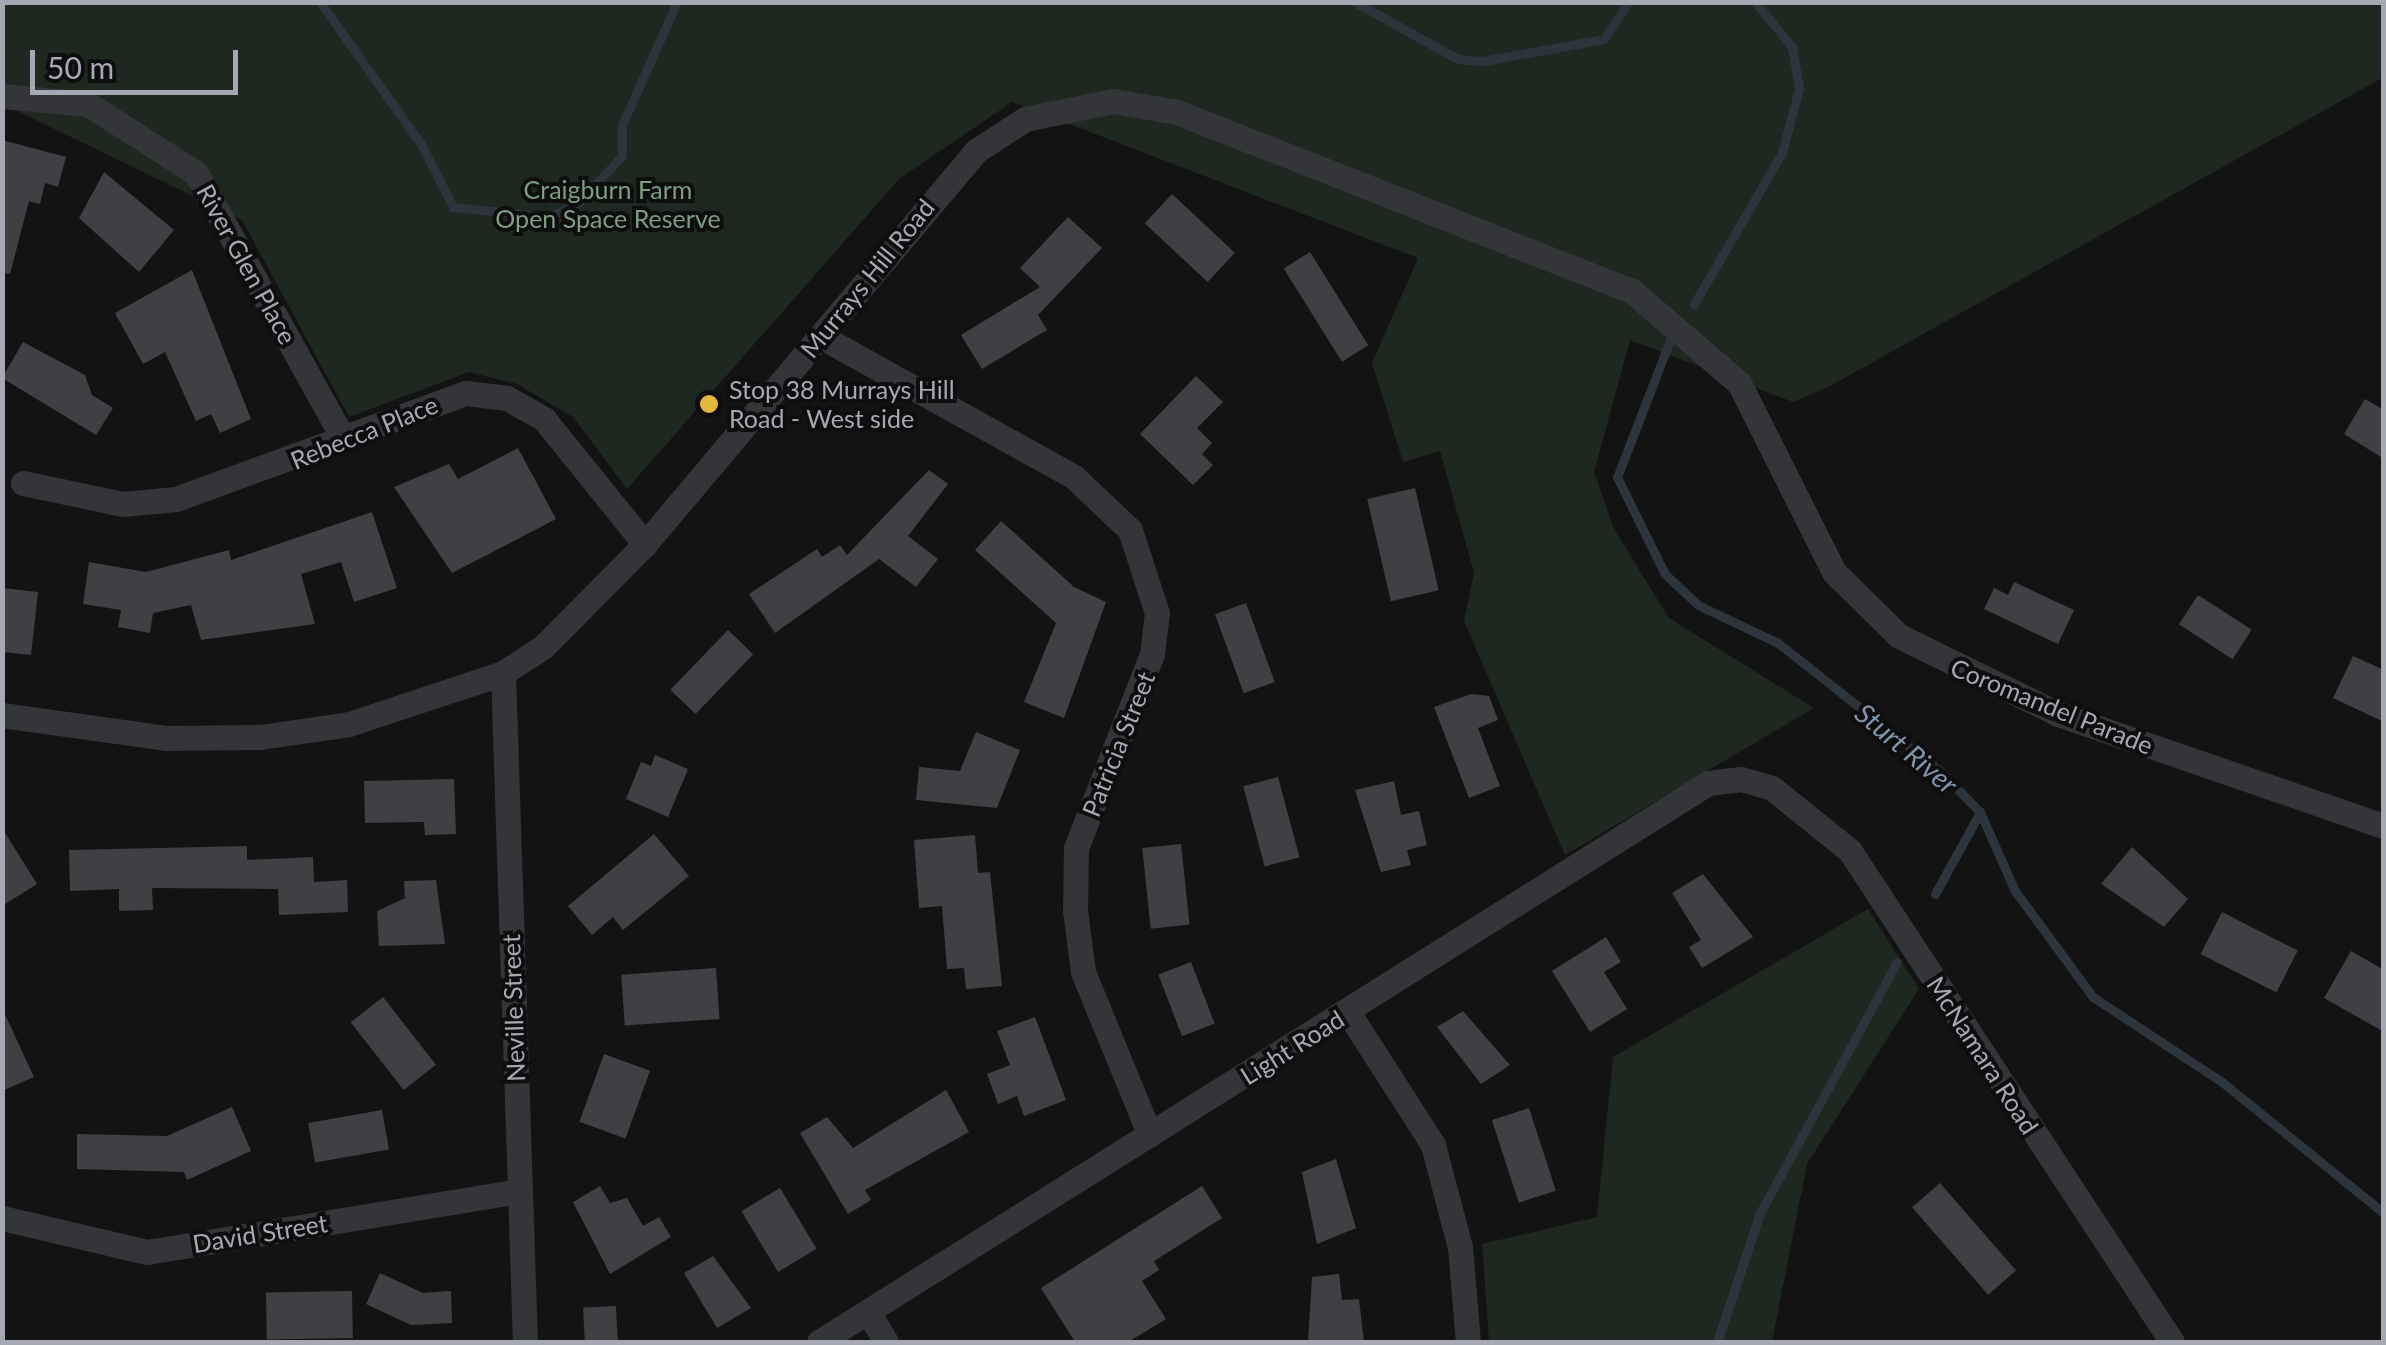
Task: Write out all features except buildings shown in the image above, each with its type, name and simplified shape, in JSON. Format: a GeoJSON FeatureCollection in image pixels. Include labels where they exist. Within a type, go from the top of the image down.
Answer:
{"type":"FeatureCollection","features":[{"type":"Feature","properties":{"kind":"street","name":"River Glen Place"},"geometry":{"type":"LineString","coordinates":[[2,96],[88,104],[196,173],[343,438]]}},
{"type":"Feature","properties":{"kind":"street","name":"Murrays Hill Road"},"geometry":{"type":"LineString","coordinates":[[2,715],[165,738],[260,737],[349,724],[503,673],[543,647],[645,544],[976,150],[1025,120],[1112,101],[1177,112],[1639,295],[1696,339]]}},
{"type":"Feature","properties":{"kind":"street","name":"Patricia Street"},"geometry":{"type":"LineString","coordinates":[[820,336],[1074,476],[1130,530],[1157,613],[1152,654],[1076,848],[1075,910],[1083,972],[1150,1134]]}},
{"type":"Feature","properties":{"kind":"street","name":"Coromandel Parade"},"geometry":{"type":"LineString","coordinates":[[1696,339],[1739,383],[1834,572],[1899,636],[2058,714],[2384,826]]}},
{"type":"Feature","properties":{"kind":"street","name":"Rebecca Place"},"geometry":{"type":"LineString","coordinates":[[24,483],[122,504],[176,499],[343,438],[426,402],[507,398],[573,446],[645,544]]}},
{"type":"Feature","properties":{"kind":"street","name":"Neville Street"},"geometry":{"type":"LineString","coordinates":[[503,673],[525,1342]]}},
{"type":"Feature","properties":{"kind":"street","name":"Light Road"},"geometry":{"type":"LineString","coordinates":[[818,1342],[1708,783],[1772,788]]}},
{"type":"Feature","properties":{"kind":"street","name":"McNamara Road"},"geometry":{"type":"LineString","coordinates":[[1772,788],[1850,851],[2172,1342]]}},
{"type":"Feature","properties":{"kind":"street"},"geometry":{"type":"LineString","coordinates":[[1348,1012],[1434,1145],[1460,1247],[1468,1342]]}},
{"type":"Feature","properties":{"kind":"street","name":"David Street"},"geometry":{"type":"LineString","coordinates":[[2,1218],[147,1252],[518,1191]]}},
{"type":"Feature","properties":{"kind":"street"},"geometry":{"type":"LineString","coordinates":[[868,1312],[886,1342]]}},
{"type":"Feature","properties":{"kind":"green space","name":"Craigburn Farm Open Space Reserve"},"geometry":{"type":"Polygon","coordinates":[[[2383,2],[2384,77],[1830,386],[1793,402],[1630,340],[1594,472],[1614,529],[1669,618],[1814,708],[1565,855],[1464,621],[1474,573],[1440,451],[1403,462],[1372,363],[1418,258],[1012,102],[899,179],[627,489],[573,417],[517,384],[469,372],[349,417],[242,220],[3,104],[2,3],[2383,2]]]}},
{"type":"Feature","properties":{"kind":"green space"},"geometry":{"type":"Polygon","coordinates":[[[1868,909],[1919,989],[1807,1164],[1772,1342],[1489,1342],[1482,1244],[1597,1217],[1613,1057],[1868,909]]]}},
{"type":"Feature","properties":{"kind":"waterway","name":"Sturt River"},"geometry":{"type":"LineString","coordinates":[[320,2],[421,144],[453,207],[549,217],[579,202],[622,156],[622,125],[677,2]]}},
{"type":"Feature","properties":{"kind":"waterway","name":"Sturt River"},"geometry":{"type":"LineString","coordinates":[[1355,2],[1458,59],[1483,61],[1604,39],[1628,2]]}},
{"type":"Feature","properties":{"kind":"waterway","name":"Sturt River"},"geometry":{"type":"LineString","coordinates":[[1694,304],[1782,153],[1799,88],[1792,47],[1755,2]]}},
{"type":"Feature","properties":{"kind":"waterway","name":"Sturt River"},"geometry":{"type":"LineString","coordinates":[[1670,340],[1617,477],[1665,574],[1698,605],[1778,643],[1939,770],[1980,812],[2015,891],[2093,997],[2222,1082],[2384,1213]]}},
{"type":"Feature","properties":{"kind":"waterway"},"geometry":{"type":"LineString","coordinates":[[1935,894],[1980,812]]}},
{"type":"Feature","properties":{"kind":"waterway"},"geometry":{"type":"LineString","coordinates":[[1717,1342],[1760,1213],[1897,962]]}},
{"type":"Feature","properties":{"kind":"place","name":"Stop 38 Murrays Hill Road - West side"},"geometry":{"type":"Point","coordinates":[709,404]}}]}
